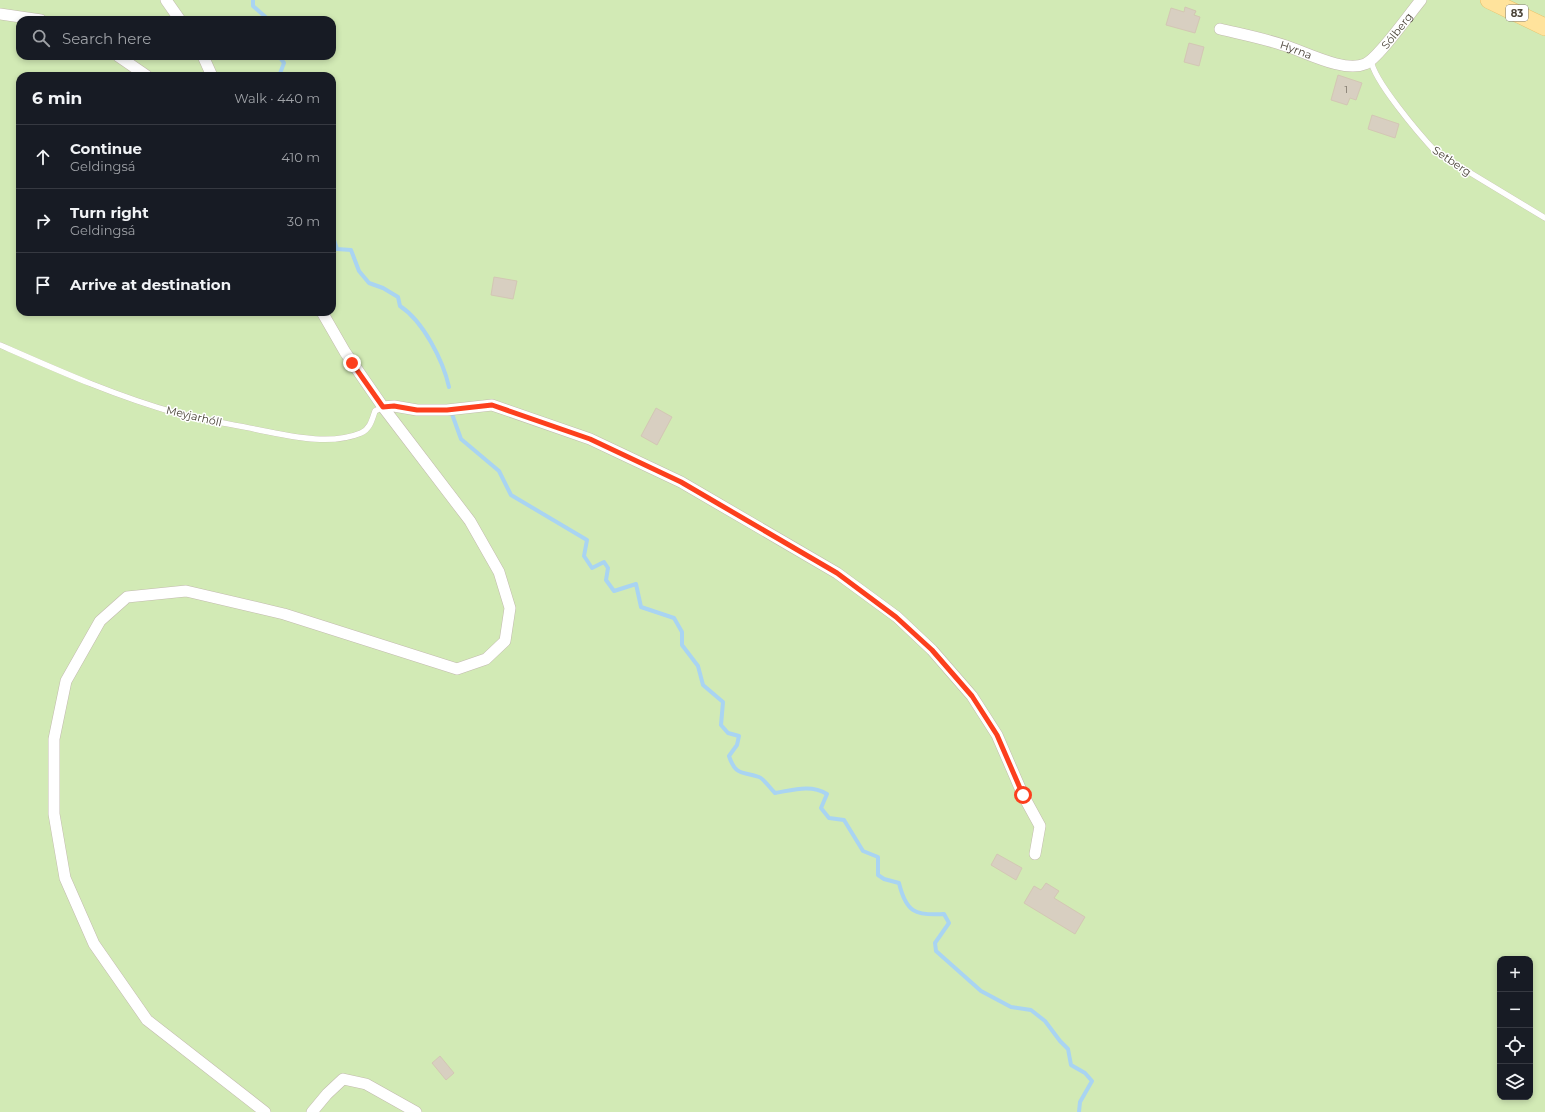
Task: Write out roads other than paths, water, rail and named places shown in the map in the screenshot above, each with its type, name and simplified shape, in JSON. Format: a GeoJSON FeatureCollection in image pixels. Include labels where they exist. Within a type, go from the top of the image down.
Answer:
{"type":"FeatureCollection","features":[{"type":"Feature","properties":{"kind":"main road","name":"83"},"geometry":{"type":"LineString","coordinates":[[1488,0],[1545,27]]}},
{"type":"Feature","properties":{"kind":"street"},"geometry":{"type":"LineString","coordinates":[[166,0],[177,16]]}},
{"type":"Feature","properties":{"kind":"street","name":"Sólberg"},"geometry":{"type":"LineString","coordinates":[[1371,59],[1421,0]]}},
{"type":"Feature","properties":{"kind":"street"},"geometry":{"type":"LineString","coordinates":[[0,14],[16,16]]}},
{"type":"Feature","properties":{"kind":"street","name":"Hyrna"},"geometry":{"type":"LineString","coordinates":[[1220,29],[1282,44],[1331,62],[1351,66],[1365,64],[1371,59]]}},
{"type":"Feature","properties":{"kind":"street"},"geometry":{"type":"LineString","coordinates":[[124,60],[141,72]]}},
{"type":"Feature","properties":{"kind":"street"},"geometry":{"type":"LineString","coordinates":[[205,60],[210,72]]}},
{"type":"Feature","properties":{"kind":"street"},"geometry":{"type":"LineString","coordinates":[[265,1112],[146,1020],[94,944],[65,878],[54,814],[54,739],[66,681],[100,621],[127,597],[186,591],[284,614],[457,669],[486,659],[505,641],[510,608],[499,572],[470,521],[383,407],[345,352],[324,316]]}},
{"type":"Feature","properties":{"kind":"street"},"geometry":{"type":"LineString","coordinates":[[383,407],[394,406],[417,410],[447,410],[492,405],[590,439],[681,482],[837,573],[896,617],[932,650],[972,696],[997,735],[1023,795],[1040,826],[1035,854]]}},
{"type":"Feature","properties":{"kind":"street"},"geometry":{"type":"LineString","coordinates":[[312,1112],[327,1094],[343,1079],[366,1084],[416,1112]]}},
{"type":"Feature","properties":{"kind":"lane","name":"Setberg"},"geometry":{"type":"LineString","coordinates":[[1371,59],[1372,67],[1378,78],[1436,152],[1545,218]]}},
{"type":"Feature","properties":{"kind":"lane","name":"Meyjarhóll"},"geometry":{"type":"LineString","coordinates":[[0,345],[90,384],[176,413],[276,433],[326,440],[362,433],[371,424],[375,411],[383,407]]}},
{"type":"Feature","properties":{"kind":"waterway"},"geometry":{"type":"LineString","coordinates":[[253,0],[253,6],[264,16]]}},
{"type":"Feature","properties":{"kind":"waterway"},"geometry":{"type":"LineString","coordinates":[[281,72],[284,63],[282,60]]}},
{"type":"Feature","properties":{"kind":"waterway"},"geometry":{"type":"LineString","coordinates":[[336,246],[337,249],[351,250],[359,271],[369,283],[383,288],[398,297],[400,306],[417,321],[431,342],[442,365],[449,387]]}},
{"type":"Feature","properties":{"kind":"waterway"},"geometry":{"type":"LineString","coordinates":[[452,414],[461,439],[499,471],[511,495],[587,540],[584,556],[592,568],[604,562],[608,568],[606,580],[614,591],[636,584],[641,607],[674,618],[682,632],[682,645],[698,666],[703,685],[723,702],[721,725],[728,733],[739,736],[737,745],[729,756],[734,767],[741,772],[761,778],[775,793],[808,788],[827,794],[821,808],[829,818],[844,820],[863,851],[878,857],[878,875],[884,879],[899,883],[905,900],[913,910],[926,914],[944,914],[949,923],[935,943],[936,951],[981,991],[1011,1007],[1031,1010],[1045,1021],[1068,1049],[1071,1065],[1085,1073],[1092,1081],[1080,1102],[1079,1112]]}}]}
